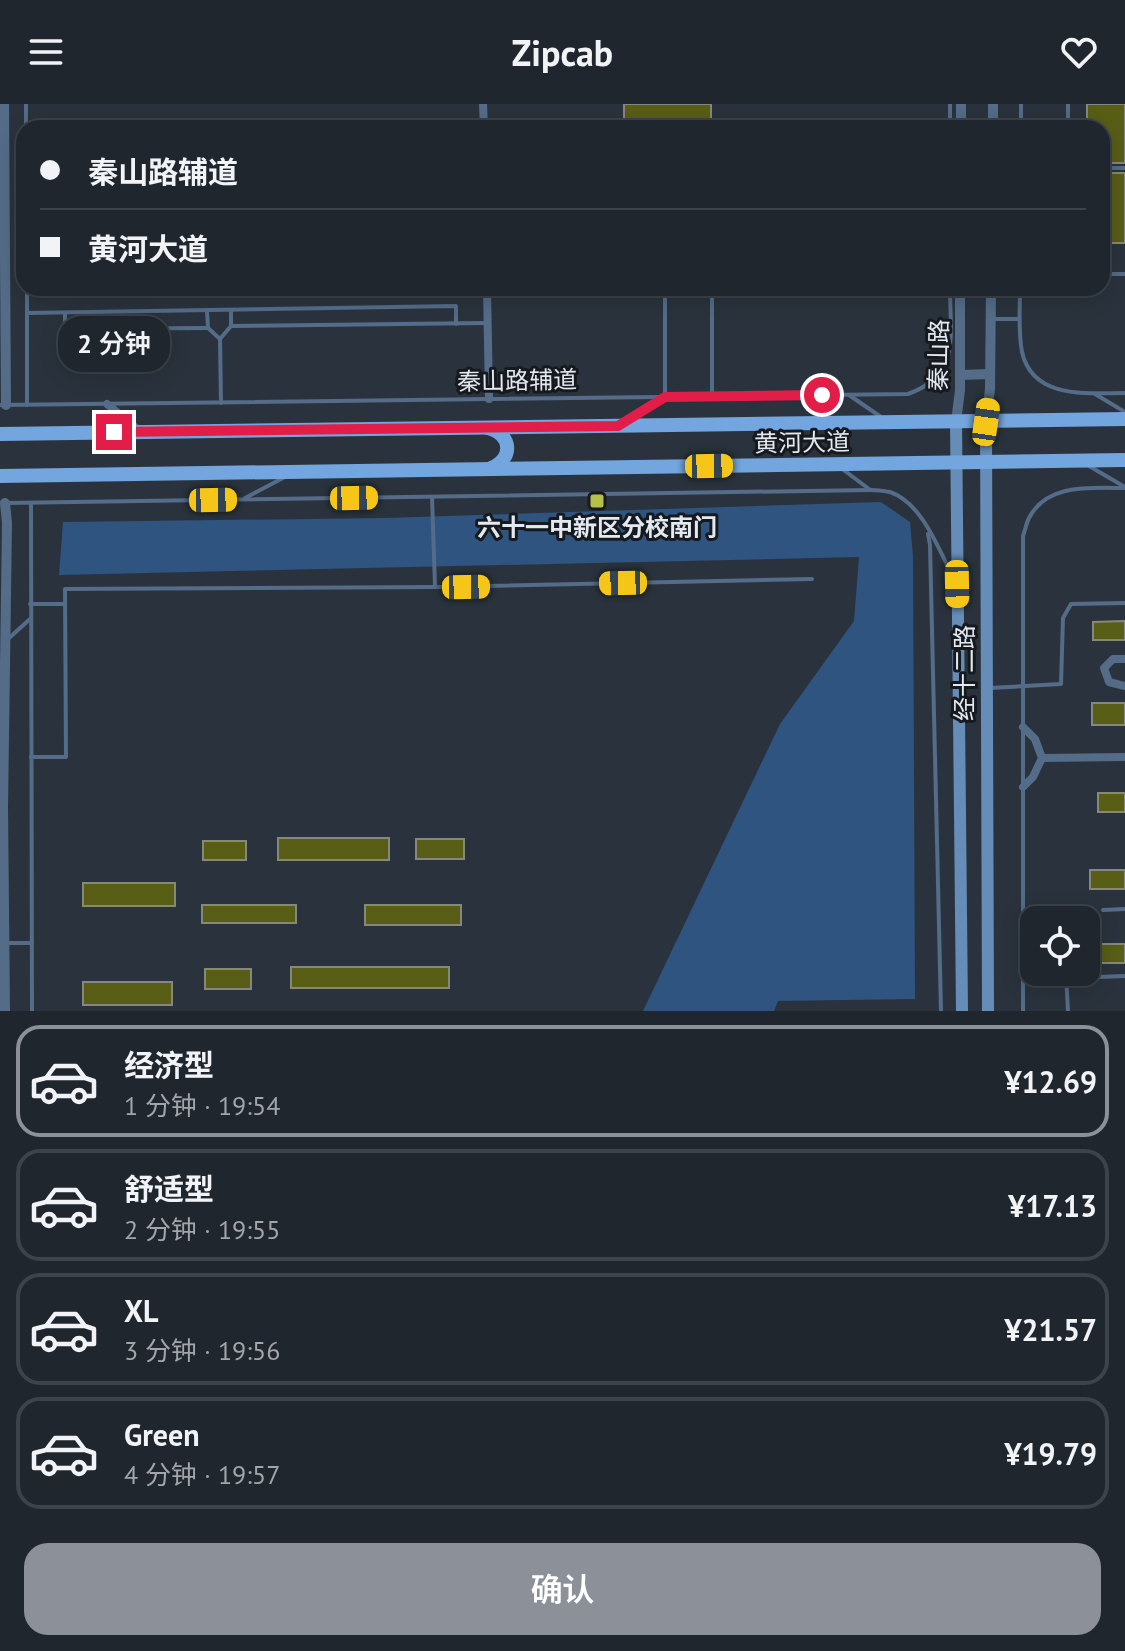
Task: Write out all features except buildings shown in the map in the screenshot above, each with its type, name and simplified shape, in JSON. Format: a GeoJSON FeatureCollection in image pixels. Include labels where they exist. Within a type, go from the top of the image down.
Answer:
{"type":"FeatureCollection","features":[{"type":"Feature","properties":{"kind":"main road","name":"黄河大道"},"geometry":{"type":"LineString","coordinates":[[0,434],[1125,419]]}},
{"type":"Feature","properties":{"kind":"main road"},"geometry":{"type":"LineString","coordinates":[[956,422],[962,1011]]}},
{"type":"Feature","properties":{"kind":"main road","name":"经十二路"},"geometry":{"type":"LineString","coordinates":[[986,422],[988,1011]]}},
{"type":"Feature","properties":{"kind":"main road"},"geometry":{"type":"LineString","coordinates":[[487,428],[500,433],[507,445],[507,452],[500,464],[487,469]]}},
{"type":"Feature","properties":{"kind":"main road","name":"黄河大道"},"geometry":{"type":"LineString","coordinates":[[0,476],[1125,460]]}},
{"type":"Feature","properties":{"kind":"street"},"geometry":{"type":"LineString","coordinates":[[3,405],[4,104]]}},
{"type":"Feature","properties":{"kind":"street"},"geometry":{"type":"LineString","coordinates":[[487,296],[489,399]]}},
{"type":"Feature","properties":{"kind":"street","name":"秦山路"},"geometry":{"type":"LineString","coordinates":[[956,422],[960,375],[960,296]]}},
{"type":"Feature","properties":{"kind":"street","name":"经十二路"},"geometry":{"type":"LineString","coordinates":[[986,422],[991,296]]}},
{"type":"Feature","properties":{"kind":"street"},"geometry":{"type":"LineString","coordinates":[[960,375],[990,374]]}},
{"type":"Feature","properties":{"kind":"street"},"geometry":{"type":"LineString","coordinates":[[107,404],[141,432]]}},
{"type":"Feature","properties":{"kind":"street"},"geometry":{"type":"LineString","coordinates":[[2,503],[7,523],[3,604],[2,807],[5,1011]]}},
{"type":"Feature","properties":{"kind":"street"},"geometry":{"type":"LineString","coordinates":[[1125,659],[1113,659],[1104,668],[1109,682],[1125,686]]}},
{"type":"Feature","properties":{"kind":"street"},"geometry":{"type":"LineString","coordinates":[[1023,727],[1035,739],[1042,758],[1033,777],[1023,787]]}},
{"type":"Feature","properties":{"kind":"street"},"geometry":{"type":"LineString","coordinates":[[1042,758],[1125,757]]}},
{"type":"Feature","properties":{"kind":"lane"},"geometry":{"type":"LineString","coordinates":[[27,296],[27,405]]}},
{"type":"Feature","properties":{"kind":"lane"},"geometry":{"type":"LineString","coordinates":[[618,426],[665,397],[665,296]]}},
{"type":"Feature","properties":{"kind":"lane"},"geometry":{"type":"LineString","coordinates":[[712,296],[712,396]]}},
{"type":"Feature","properties":{"kind":"lane","name":"秦山路辅道"},"geometry":{"type":"LineString","coordinates":[[3,405],[908,394],[936,378],[945,365],[950,349],[950,296]]}},
{"type":"Feature","properties":{"kind":"lane"},"geometry":{"type":"LineString","coordinates":[[1020,296],[1022,353],[1030,369],[1042,382],[1057,390],[1125,393]]}},
{"type":"Feature","properties":{"kind":"lane"},"geometry":{"type":"LineString","coordinates":[[27,313],[456,306],[456,324]]}},
{"type":"Feature","properties":{"kind":"lane"},"geometry":{"type":"LineString","coordinates":[[221,403],[220,339],[231,326],[231,309]]}},
{"type":"Feature","properties":{"kind":"lane"},"geometry":{"type":"LineString","coordinates":[[207,310],[208,328]]}},
{"type":"Feature","properties":{"kind":"lane"},"geometry":{"type":"LineString","coordinates":[[65,312],[65,329],[208,328],[220,339]]}},
{"type":"Feature","properties":{"kind":"lane"},"geometry":{"type":"LineString","coordinates":[[991,319],[1019,319]]}},
{"type":"Feature","properties":{"kind":"lane"},"geometry":{"type":"LineString","coordinates":[[231,326],[488,323]]}},
{"type":"Feature","properties":{"kind":"lane"},"geometry":{"type":"LineString","coordinates":[[1093,393],[1125,412]]}},
{"type":"Feature","properties":{"kind":"lane"},"geometry":{"type":"LineString","coordinates":[[849,395],[889,423]]}},
{"type":"Feature","properties":{"kind":"lane"},"geometry":{"type":"LineString","coordinates":[[1080,461],[1125,487]]}},
{"type":"Feature","properties":{"kind":"lane"},"geometry":{"type":"LineString","coordinates":[[836,464],[871,490]]}},
{"type":"Feature","properties":{"kind":"lane"},"geometry":{"type":"LineString","coordinates":[[243,500],[295,472]]}},
{"type":"Feature","properties":{"kind":"lane"},"geometry":{"type":"LineString","coordinates":[[1023,906],[1023,536],[1029,518],[1041,503],[1058,492],[1077,488],[1125,487]]}},
{"type":"Feature","properties":{"kind":"lane"},"geometry":{"type":"LineString","coordinates":[[2,503],[871,490],[889,492],[905,500],[918,512],[957,584]]}},
{"type":"Feature","properties":{"kind":"lane"},"geometry":{"type":"LineString","coordinates":[[432,497],[435,587]]}},
{"type":"Feature","properties":{"kind":"lane"},"geometry":{"type":"LineString","coordinates":[[31,503],[32,1011]]}},
{"type":"Feature","properties":{"kind":"lane"},"geometry":{"type":"LineString","coordinates":[[927,527],[930,545],[941,1011]]}},
{"type":"Feature","properties":{"kind":"lane"},"geometry":{"type":"LineString","coordinates":[[31,757],[66,757],[65,589],[435,587],[812,579]]}},
{"type":"Feature","properties":{"kind":"lane"},"geometry":{"type":"LineString","coordinates":[[987,688],[1061,684],[1063,618],[1071,604],[1125,603]]}},
{"type":"Feature","properties":{"kind":"lane"},"geometry":{"type":"LineString","coordinates":[[30,604],[65,604]]}},
{"type":"Feature","properties":{"kind":"lane"},"geometry":{"type":"LineString","coordinates":[[5,642],[30,618]]}},
{"type":"Feature","properties":{"kind":"lane"},"geometry":{"type":"LineString","coordinates":[[1103,910],[1125,909]]}},
{"type":"Feature","properties":{"kind":"lane"},"geometry":{"type":"LineString","coordinates":[[4,943],[32,943]]}},
{"type":"Feature","properties":{"kind":"lane"},"geometry":{"type":"LineString","coordinates":[[1100,977],[1125,976]]}},
{"type":"Feature","properties":{"kind":"lane"},"geometry":{"type":"LineString","coordinates":[[1023,986],[1023,1011]]}},
{"type":"Feature","properties":{"kind":"lane"},"geometry":{"type":"LineString","coordinates":[[1067,986],[1068,1011]]}},
{"type":"Feature","properties":{"kind":"shaded area"},"geometry":{"type":"Polygon","coordinates":[[[881,502],[910,522],[913,556],[915,999],[778,1001],[774,1011],[643,1011],[780,724],[854,621],[859,557],[59,575],[63,522],[385,518],[881,502]]]}},
{"type":"Feature","properties":{"kind":"place","name":"六十一中新区分校南门"},"geometry":{"type":"Point","coordinates":[597,501]}},
{"type":"Feature","properties":{"kind":"route"},"geometry":{"type":"LineString","coordinates":[[114,432],[618,426],[665,397],[822,395]]}}]}
